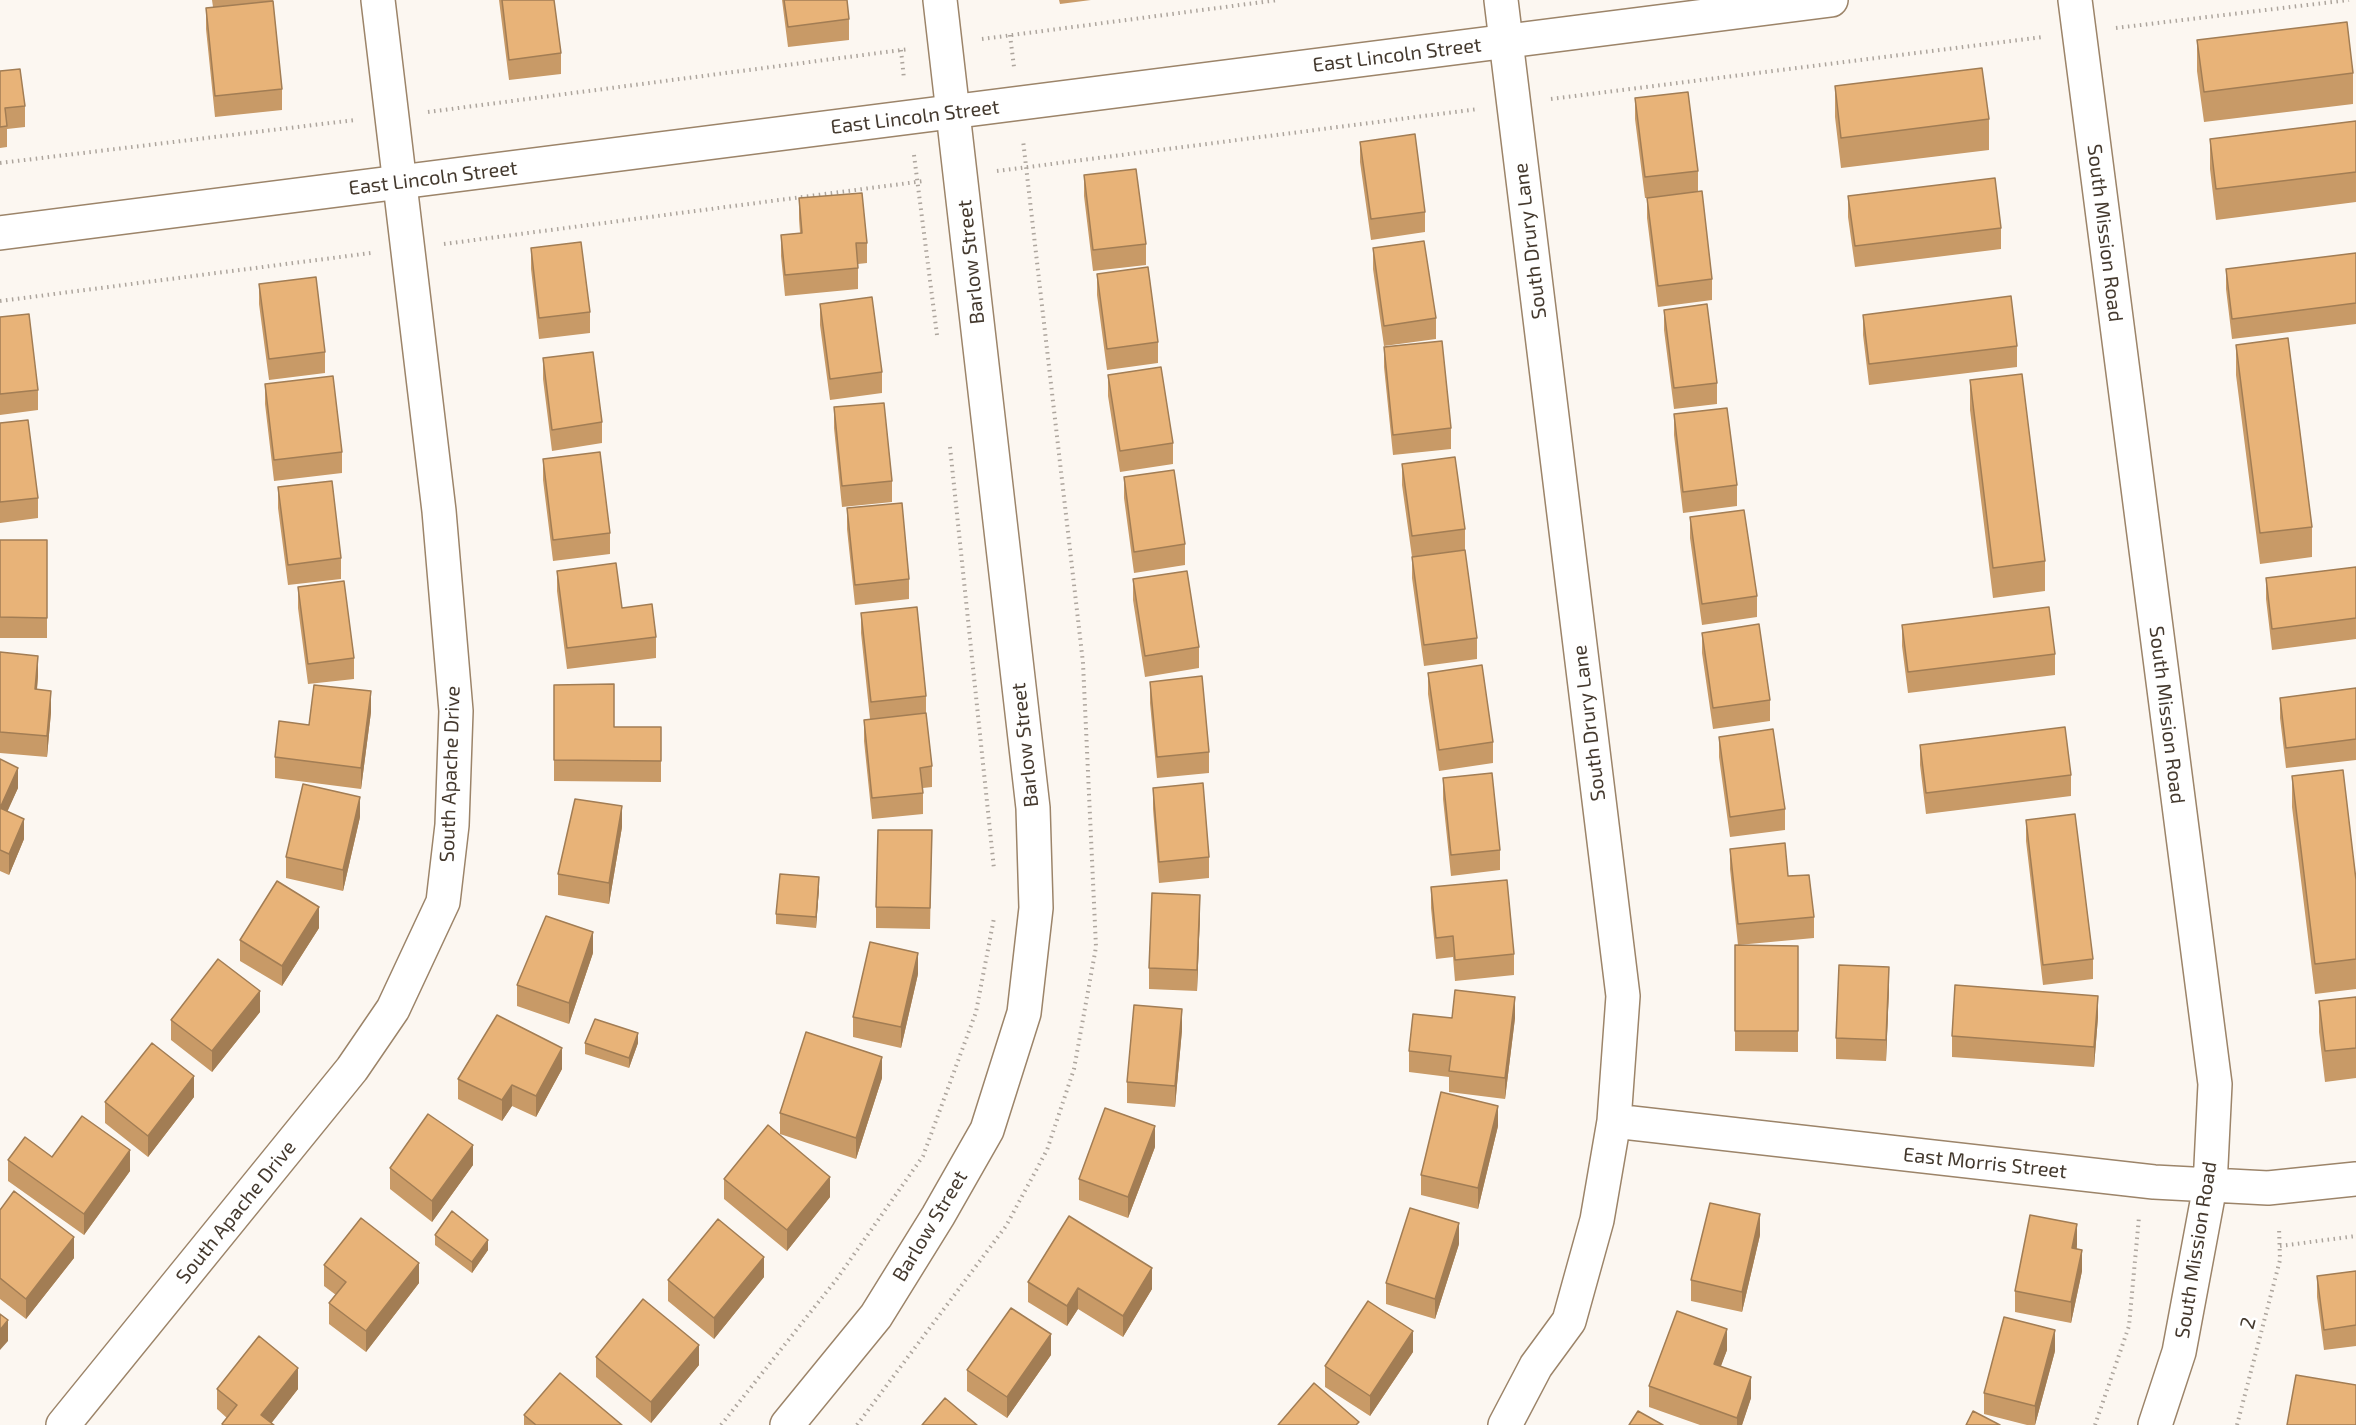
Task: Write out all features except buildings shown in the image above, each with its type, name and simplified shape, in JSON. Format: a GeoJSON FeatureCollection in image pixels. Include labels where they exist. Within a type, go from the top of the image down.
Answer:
{"type":"FeatureCollection","features":[{"type":"Feature","properties":{"kind":"street","name":"South Apache Drive"},"geometry":{"type":"LineString","coordinates":[[63,1425],[352,1069],[393,1009],[442,902],[452,825],[456,711],[439,511],[378,0]]}},
{"type":"Feature","properties":{"kind":"street","name":"Barlow Street"},"geometry":{"type":"LineString","coordinates":[[787,1425],[876,1316],[938,1216],[987,1130],[1024,1014],[1036,908],[1033,808],[940,0]]}},
{"type":"Feature","properties":{"kind":"street","name":"South Drury Lane"},"geometry":{"type":"LineString","coordinates":[[1501,0],[1623,996],[1614,1121],[1597,1220],[1569,1321],[1536,1366],[1505,1425]]}},
{"type":"Feature","properties":{"kind":"street","name":"East Lincoln Street"},"geometry":{"type":"LineString","coordinates":[[0,233],[1831,0]]}},
{"type":"Feature","properties":{"kind":"street","name":"South Mission Road"},"geometry":{"type":"LineString","coordinates":[[2075,0],[2215,1084],[2210,1186],[2179,1352],[2155,1425]]}},
{"type":"Feature","properties":{"kind":"street","name":"East Morris Street"},"geometry":{"type":"LineString","coordinates":[[1614,1121],[2154,1182],[2268,1188],[2356,1179]]}},
{"type":"Feature","properties":{"kind":"path"},"geometry":{"type":"LineString","coordinates":[[0,163],[392,116],[1278,0]]}},
{"type":"Feature","properties":{"kind":"path"},"geometry":{"type":"LineString","coordinates":[[0,302],[1513,104],[2349,0]]}},
{"type":"Feature","properties":{"kind":"path"},"geometry":{"type":"LineString","coordinates":[[901,50],[939,345]]}},
{"type":"Feature","properties":{"kind":"path"},"geometry":{"type":"LineString","coordinates":[[950,439],[995,876]]}},
{"type":"Feature","properties":{"kind":"path"},"geometry":{"type":"LineString","coordinates":[[721,1425],[836,1280],[923,1156],[976,1012],[995,911]]}},
{"type":"Feature","properties":{"kind":"path"},"geometry":{"type":"LineString","coordinates":[[2095,1425],[2129,1326],[2140,1210]]}},
{"type":"Feature","properties":{"kind":"path","name":"2"},"geometry":{"type":"LineString","coordinates":[[2237,1425],[2280,1260],[2279,1227]]}},
{"type":"Feature","properties":{"kind":"path"},"geometry":{"type":"LineString","coordinates":[[2280,1246],[2356,1236]]}}]}
